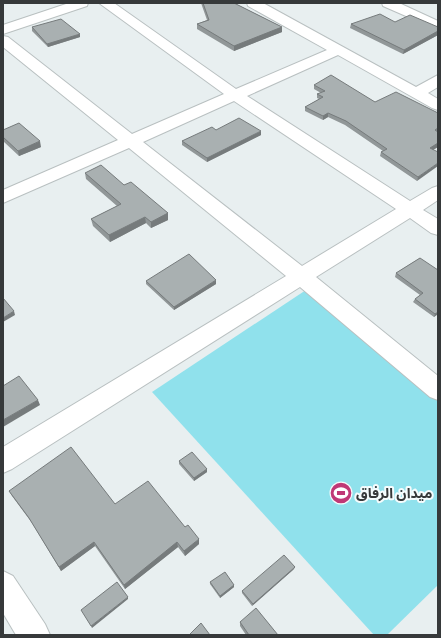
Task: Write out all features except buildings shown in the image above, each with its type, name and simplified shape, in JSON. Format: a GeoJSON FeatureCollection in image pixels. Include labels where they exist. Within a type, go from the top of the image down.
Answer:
{"type":"FeatureCollection","features":[{"type":"Feature","properties":{"kind":"street"},"geometry":{"type":"LineString","coordinates":[[3,30],[82,3]]}},
{"type":"Feature","properties":{"kind":"street"},"geometry":{"type":"LineString","coordinates":[[105,3],[235,95],[438,228]]}},
{"type":"Feature","properties":{"kind":"street"},"geometry":{"type":"LineString","coordinates":[[253,3],[438,105]]}},
{"type":"Feature","properties":{"kind":"street"},"geometry":{"type":"LineString","coordinates":[[388,3],[438,26]]}},
{"type":"Feature","properties":{"kind":"street"},"geometry":{"type":"LineString","coordinates":[[3,40],[129,142],[302,277],[438,390]]}},
{"type":"Feature","properties":{"kind":"street"},"geometry":{"type":"LineString","coordinates":[[3,197],[338,50]]}},
{"type":"Feature","properties":{"kind":"street"},"geometry":{"type":"LineString","coordinates":[[417,93],[438,80]]}},
{"type":"Feature","properties":{"kind":"street"},"geometry":{"type":"LineString","coordinates":[[3,461],[438,192]]}},
{"type":"Feature","properties":{"kind":"street"},"geometry":{"type":"LineString","coordinates":[[3,586],[34,635]]}},
{"type":"Feature","properties":{"kind":"shaded area","name":"ميدان الرفاق"},"geometry":{"type":"Polygon","coordinates":[[[306,290],[438,400],[438,585],[387,635],[374,635],[152,392],[306,290]]]}},
{"type":"Feature","properties":{"kind":"place","name":"ميدان الرفاق"},"geometry":{"type":"Point","coordinates":[341,493]}}]}
